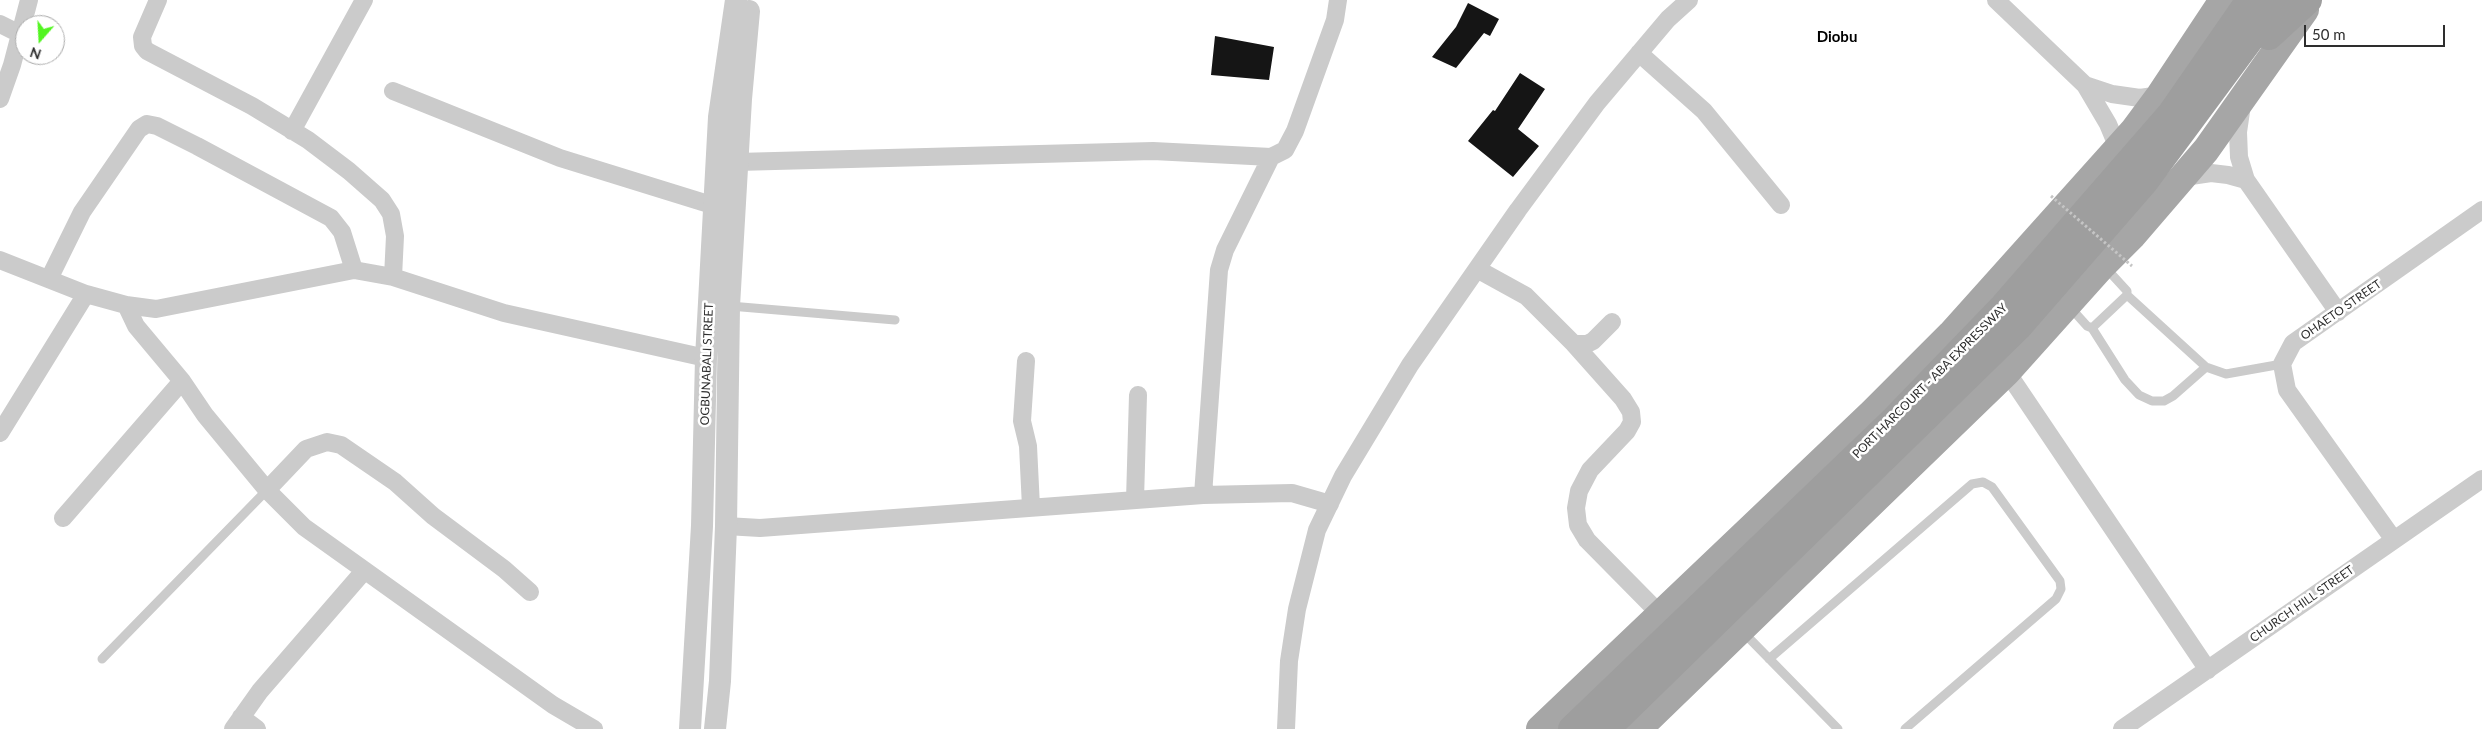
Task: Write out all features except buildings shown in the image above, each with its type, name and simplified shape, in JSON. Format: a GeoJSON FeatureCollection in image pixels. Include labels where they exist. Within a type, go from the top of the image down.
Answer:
{"type":"FeatureCollection","features":[{"type":"Feature","properties":{"kind":"highway"},"geometry":{"type":"LineString","coordinates":[[2166,105],[2174,100],[2184,79],[2236,0]]}},
{"type":"Feature","properties":{"kind":"highway","name":"PORT HARCOURT - ABA EXPRESSWAY"},"geometry":{"type":"LineString","coordinates":[[1572,729],[1941,372],[2055,250],[2166,105],[2250,0]]}},
{"type":"Feature","properties":{"kind":"highway","name":"PORT HARCOURT - ABA EXPRESSWAY"},"geometry":{"type":"LineString","coordinates":[[1606,729],[2018,327],[2145,181],[2226,75],[2279,0]]}},
{"type":"Feature","properties":{"kind":"highway"},"geometry":{"type":"LineString","coordinates":[[2226,75],[2236,70],[2275,28],[2308,0]]}},
{"type":"Feature","properties":{"kind":"main road"},"geometry":{"type":"LineString","coordinates":[[1540,729],[1661,615],[1951,334],[2118,148],[2166,105],[2223,0]]}},
{"type":"Feature","properties":{"kind":"main road"},"geometry":{"type":"LineString","coordinates":[[1638,729],[2006,372],[2069,306],[2103,265],[2132,236],[2184,177],[2242,101],[2312,0]]}},
{"type":"Feature","properties":{"kind":"street"},"geometry":{"type":"LineString","coordinates":[[25,15],[29,0]]}},
{"type":"Feature","properties":{"kind":"street"},"geometry":{"type":"LineString","coordinates":[[158,0],[142,36],[143,46],[147,51],[252,106],[292,131],[349,170],[382,200],[391,214],[395,236],[393,277]]}},
{"type":"Feature","properties":{"kind":"street"},"geometry":{"type":"LineString","coordinates":[[292,131],[364,0]]}},
{"type":"Feature","properties":{"kind":"street","name":"OGBUNABALI STREET"},"geometry":{"type":"LineString","coordinates":[[690,729],[702,526],[706,358],[719,118],[736,0]]}},
{"type":"Feature","properties":{"kind":"street","name":"OGBUNABALI STREET"},"geometry":{"type":"LineString","coordinates":[[715,729],[720,681],[726,526],[729,306],[741,99],[752,0]]}},
{"type":"Feature","properties":{"kind":"street"},"geometry":{"type":"LineString","coordinates":[[738,162],[1153,151],[1271,157],[1285,150],[1295,131],[1334,20],[1338,0]]}},
{"type":"Feature","properties":{"kind":"street"},"geometry":{"type":"LineString","coordinates":[[1286,729],[1289,661],[1297,609],[1316,530],[1343,476],[1410,365],[1477,268],[1597,103],[1668,19],[1689,0]]}},
{"type":"Feature","properties":{"kind":"street"},"geometry":{"type":"LineString","coordinates":[[1996,0],[2085,86],[2108,124],[2118,148]]}},
{"type":"Feature","properties":{"kind":"street"},"geometry":{"type":"LineString","coordinates":[[0,24],[15,32]]}},
{"type":"Feature","properties":{"kind":"street"},"geometry":{"type":"LineString","coordinates":[[0,99],[15,50]]}},
{"type":"Feature","properties":{"kind":"street"},"geometry":{"type":"LineString","coordinates":[[1639,53],[1704,111],[1781,205]]}},
{"type":"Feature","properties":{"kind":"street"},"geometry":{"type":"LineString","coordinates":[[2085,86],[2112,94],[2140,98],[2166,105]]}},
{"type":"Feature","properties":{"kind":"street"},"geometry":{"type":"LineString","coordinates":[[393,91],[560,158],[714,206]]}},
{"type":"Feature","properties":{"kind":"street"},"geometry":{"type":"LineString","coordinates":[[2242,101],[2238,132],[2239,157],[2246,180],[2338,312]]}},
{"type":"Feature","properties":{"kind":"street"},"geometry":{"type":"LineString","coordinates":[[49,280],[82,212],[139,129],[147,124],[156,126],[197,146],[331,218],[342,232],[354,270]]}},
{"type":"Feature","properties":{"kind":"street"},"geometry":{"type":"LineString","coordinates":[[1203,495],[1219,270],[1225,250],[1271,157]]}},
{"type":"Feature","properties":{"kind":"street"},"geometry":{"type":"LineString","coordinates":[[2184,177],[2210,173],[2228,174],[2246,180]]}},
{"type":"Feature","properties":{"kind":"street","name":"OHAETO STREET"},"geometry":{"type":"LineString","coordinates":[[2282,364],[2293,343],[2482,210]]}},
{"type":"Feature","properties":{"kind":"street"},"geometry":{"type":"LineString","coordinates":[[0,260],[86,294],[126,305],[156,309],[354,270],[393,277],[504,313],[706,358]]}},
{"type":"Feature","properties":{"kind":"street"},"geometry":{"type":"LineString","coordinates":[[1477,268],[1526,296],[1574,344],[1623,399],[1631,412],[1632,422],[1627,431],[1590,470],[1579,491],[1576,508],[1578,525],[1587,540],[1661,615]]}},
{"type":"Feature","properties":{"kind":"street"},"geometry":{"type":"LineString","coordinates":[[0,433],[86,294]]}},
{"type":"Feature","properties":{"kind":"street"},"geometry":{"type":"LineString","coordinates":[[126,305],[136,326],[182,381],[205,415],[267,490],[304,527],[554,705],[594,729]]}},
{"type":"Feature","properties":{"kind":"street"},"geometry":{"type":"LineString","coordinates":[[1574,344],[1587,344],[1593,341],[1612,322]]}},
{"type":"Feature","properties":{"kind":"street"},"geometry":{"type":"LineString","coordinates":[[1026,361],[1022,421],[1028,446],[1031,507]]}},
{"type":"Feature","properties":{"kind":"street"},"geometry":{"type":"LineString","coordinates":[[2282,364],[2287,390],[2394,540]]}},
{"type":"Feature","properties":{"kind":"street"},"geometry":{"type":"LineString","coordinates":[[2006,372],[2208,670]]}},
{"type":"Feature","properties":{"kind":"street"},"geometry":{"type":"LineString","coordinates":[[63,518],[182,381]]}},
{"type":"Feature","properties":{"kind":"street"},"geometry":{"type":"LineString","coordinates":[[1135,500],[1138,395]]}},
{"type":"Feature","properties":{"kind":"street"},"geometry":{"type":"LineString","coordinates":[[267,490],[306,449],[327,442],[341,445],[395,482],[433,516],[504,569],[530,592]]}},
{"type":"Feature","properties":{"kind":"street","name":"CHURCH HILL STREET"},"geometry":{"type":"LineString","coordinates":[[2122,729],[2482,479]]}},
{"type":"Feature","properties":{"kind":"street"},"geometry":{"type":"LineString","coordinates":[[726,526],[760,528],[1203,495],[1292,493],[1330,504]]}},
{"type":"Feature","properties":{"kind":"street"},"geometry":{"type":"LineString","coordinates":[[257,729],[237,723],[260,691],[364,571]]}},
{"type":"Feature","properties":{"kind":"lane"},"geometry":{"type":"LineString","coordinates":[[2103,265],[2127,291],[2127,294],[2206,368],[2226,374],[2282,364]]}},
{"type":"Feature","properties":{"kind":"lane"},"geometry":{"type":"LineString","coordinates":[[2092,328],[2127,294]]}},
{"type":"Feature","properties":{"kind":"lane"},"geometry":{"type":"LineString","coordinates":[[729,306],[895,320]]}},
{"type":"Feature","properties":{"kind":"lane"},"geometry":{"type":"LineString","coordinates":[[2069,306],[2087,326],[2092,328],[2125,380],[2139,396],[2152,401],[2164,402],[2206,368]]}},
{"type":"Feature","properties":{"kind":"lane"},"geometry":{"type":"LineString","coordinates":[[1769,659],[1972,484],[1983,482],[1992,488],[2060,580],[2061,589],[2056,599],[1905,729]]}},
{"type":"Feature","properties":{"kind":"lane"},"geometry":{"type":"LineString","coordinates":[[102,659],[267,490]]}},
{"type":"Feature","properties":{"kind":"lane"},"geometry":{"type":"LineString","coordinates":[[1741,630],[1838,729]]}},
{"type":"Feature","properties":{"kind":"path"},"geometry":{"type":"LineString","coordinates":[[2051,196],[2132,266]]}},
{"type":"Feature","properties":{"kind":"district","name":"Diobu"},"geometry":{"type":"Point","coordinates":[1837,37]}}]}
